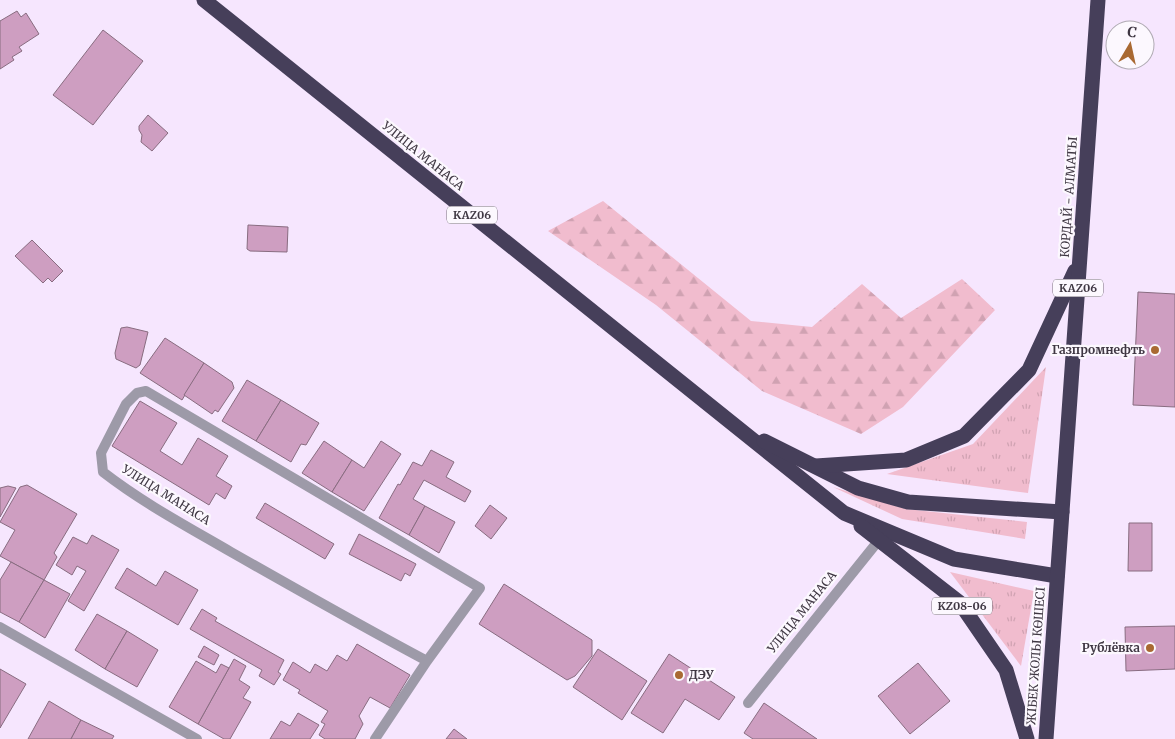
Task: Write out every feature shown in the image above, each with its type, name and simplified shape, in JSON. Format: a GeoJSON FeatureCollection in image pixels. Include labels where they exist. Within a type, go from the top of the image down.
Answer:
{"type":"FeatureCollection","features":[{"type":"Feature","properties":{"kind":"highway","name":"УЛИЦА МАНАСА"},"geometry":{"type":"LineString","coordinates":[[204,0],[741,430]]}},
{"type":"Feature","properties":{"kind":"highway","name":"КОРДАЙ - АЛМАТЫ"},"geometry":{"type":"LineString","coordinates":[[1057,576],[1098,0]]}},
{"type":"Feature","properties":{"kind":"highway","name":"KAZ06"},"geometry":{"type":"LineString","coordinates":[[816,466],[906,460],[964,436],[1029,370],[1080,261]]}},
{"type":"Feature","properties":{"kind":"highway","name":"KAZ06"},"geometry":{"type":"LineString","coordinates":[[741,430],[858,488],[908,502],[1062,512]]}},
{"type":"Feature","properties":{"kind":"highway","name":"KAZ06"},"geometry":{"type":"LineString","coordinates":[[741,430],[844,513],[954,559],[1057,576]]}},
{"type":"Feature","properties":{"kind":"highway","name":"KZ08-06"},"geometry":{"type":"LineString","coordinates":[[844,513],[960,603],[1006,670],[1027,739]]}},
{"type":"Feature","properties":{"kind":"highway","name":"ЖІБЕК ЖОЛЫ КӨШЕСІ"},"geometry":{"type":"LineString","coordinates":[[1046,739],[1057,576]]}},
{"type":"Feature","properties":{"kind":"street","name":"УЛИЦА МАНАСА"},"geometry":{"type":"LineString","coordinates":[[146,391],[480,588],[427,662],[184,525],[120,486],[102,472],[101,452],[126,404],[137,393],[146,391]]}},
{"type":"Feature","properties":{"kind":"street","name":"УЛИЦА МАНАСА"},"geometry":{"type":"LineString","coordinates":[[748,703],[878,540]]}},
{"type":"Feature","properties":{"kind":"street"},"geometry":{"type":"LineString","coordinates":[[0,627],[197,739]]}},
{"type":"Feature","properties":{"kind":"street"},"geometry":{"type":"LineString","coordinates":[[375,739],[427,662]]}},
{"type":"Feature","properties":{"kind":"green space"},"geometry":{"type":"Polygon","coordinates":[[[603,201],[751,321],[812,327],[862,284],[901,318],[962,279],[995,310],[903,407],[861,434],[762,391],[656,305],[548,231],[603,201]]]}},
{"type":"Feature","properties":{"kind":"green space"},"geometry":{"type":"Polygon","coordinates":[[[1046,367],[1028,493],[887,474],[973,444],[1046,367]]]}},
{"type":"Feature","properties":{"kind":"green space"},"geometry":{"type":"Polygon","coordinates":[[[833,487],[906,509],[1027,522],[1025,539],[902,519],[833,487]]]}},
{"type":"Feature","properties":{"kind":"green space"},"geometry":{"type":"Polygon","coordinates":[[[950,572],[1034,591],[1021,666],[950,572]]]}},
{"type":"Feature","properties":{"kind":"building"},"geometry":{"type":"Polygon","coordinates":[[[17,11],[21,17],[26,13],[39,34],[19,47],[22,51],[12,57],[14,60],[0,69],[0,21],[17,11]]]}},
{"type":"Feature","properties":{"kind":"building"},"geometry":{"type":"Polygon","coordinates":[[[103,30],[143,61],[93,125],[53,95],[103,30]]]}},
{"type":"Feature","properties":{"kind":"building"},"geometry":{"type":"Polygon","coordinates":[[[148,115],[168,133],[152,151],[141,142],[142,135],[139,130],[139,126],[148,115]]]}},
{"type":"Feature","properties":{"kind":"building"},"geometry":{"type":"Polygon","coordinates":[[[248,225],[288,227],[287,252],[250,251],[247,249],[248,225]]]}},
{"type":"Feature","properties":{"kind":"building"},"geometry":{"type":"Polygon","coordinates":[[[32,240],[63,271],[52,282],[48,278],[43,283],[15,256],[32,240]]]}},
{"type":"Feature","properties":{"kind":"building","name":"Газпромнефть"},"geometry":{"type":"Polygon","coordinates":[[[1138,292],[1175,294],[1175,407],[1133,405],[1138,292]]]}},
{"type":"Feature","properties":{"kind":"building"},"geometry":{"type":"Polygon","coordinates":[[[127,327],[148,332],[140,365],[136,368],[116,359],[115,353],[121,328],[127,327]]]}},
{"type":"Feature","properties":{"kind":"building"},"geometry":{"type":"Polygon","coordinates":[[[165,338],[204,363],[182,400],[140,373],[165,338]]]}},
{"type":"Feature","properties":{"kind":"building"},"geometry":{"type":"Polygon","coordinates":[[[204,363],[232,382],[234,388],[218,412],[215,410],[212,414],[184,395],[204,363]]]}},
{"type":"Feature","properties":{"kind":"building"},"geometry":{"type":"Polygon","coordinates":[[[247,380],[281,400],[256,441],[222,421],[247,380]]]}},
{"type":"Feature","properties":{"kind":"building"},"geometry":{"type":"Polygon","coordinates":[[[281,400],[319,423],[306,445],[301,444],[291,462],[256,441],[281,400]]]}},
{"type":"Feature","properties":{"kind":"building"},"geometry":{"type":"Polygon","coordinates":[[[140,401],[177,423],[160,451],[182,465],[198,438],[228,456],[216,476],[232,486],[225,499],[216,493],[209,505],[112,446],[140,401]]]}},
{"type":"Feature","properties":{"kind":"building"},"geometry":{"type":"Polygon","coordinates":[[[324,441],[352,460],[332,492],[302,473],[324,441]]]}},
{"type":"Feature","properties":{"kind":"building"},"geometry":{"type":"Polygon","coordinates":[[[381,441],[401,454],[364,511],[332,492],[352,460],[364,468],[381,441]]]}},
{"type":"Feature","properties":{"kind":"building"},"geometry":{"type":"Polygon","coordinates":[[[431,450],[454,462],[446,477],[471,491],[465,502],[424,480],[413,499],[425,506],[409,535],[379,518],[413,462],[422,466],[431,450]]]}},
{"type":"Feature","properties":{"kind":"building"},"geometry":{"type":"Polygon","coordinates":[[[27,485],[77,514],[54,553],[57,557],[44,580],[0,556],[15,530],[0,522],[20,487],[27,485]]]}},
{"type":"Feature","properties":{"kind":"building"},"geometry":{"type":"Polygon","coordinates":[[[8,486],[16,488],[0,517],[0,488],[8,486]]]}},
{"type":"Feature","properties":{"kind":"building"},"geometry":{"type":"Polygon","coordinates":[[[265,503],[334,544],[325,559],[256,518],[265,503]]]}},
{"type":"Feature","properties":{"kind":"building"},"geometry":{"type":"Polygon","coordinates":[[[490,505],[507,518],[491,539],[475,526],[490,505]]]}},
{"type":"Feature","properties":{"kind":"building"},"geometry":{"type":"Polygon","coordinates":[[[425,506],[455,522],[439,553],[409,535],[425,506]]]}},
{"type":"Feature","properties":{"kind":"building"},"geometry":{"type":"Polygon","coordinates":[[[1129,523],[1152,523],[1152,571],[1128,571],[1129,523]]]}},
{"type":"Feature","properties":{"kind":"building"},"geometry":{"type":"Polygon","coordinates":[[[359,534],[416,564],[410,576],[405,573],[401,581],[349,554],[359,534]]]}},
{"type":"Feature","properties":{"kind":"building"},"geometry":{"type":"Polygon","coordinates":[[[92,535],[119,550],[84,611],[68,601],[86,571],[77,566],[72,575],[56,565],[73,537],[87,544],[92,535]]]}},
{"type":"Feature","properties":{"kind":"building"},"geometry":{"type":"Polygon","coordinates":[[[11,562],[44,580],[19,622],[0,612],[0,580],[11,562]]]}},
{"type":"Feature","properties":{"kind":"building"},"geometry":{"type":"Polygon","coordinates":[[[127,568],[156,586],[165,571],[198,590],[178,625],[115,588],[127,568]]]}},
{"type":"Feature","properties":{"kind":"building"},"geometry":{"type":"Polygon","coordinates":[[[44,580],[70,594],[45,638],[19,622],[44,580]]]}},
{"type":"Feature","properties":{"kind":"building"},"geometry":{"type":"Polygon","coordinates":[[[504,584],[592,640],[592,656],[575,676],[567,680],[479,624],[504,584]]]}},
{"type":"Feature","properties":{"kind":"building"},"geometry":{"type":"Polygon","coordinates":[[[202,609],[217,618],[215,621],[284,660],[278,672],[281,674],[274,685],[259,676],[262,670],[190,629],[202,609]]]}},
{"type":"Feature","properties":{"kind":"building"},"geometry":{"type":"Polygon","coordinates":[[[97,614],[127,631],[105,669],[75,650],[97,614]]]}},
{"type":"Feature","properties":{"kind":"building","name":"Рублёвка"},"geometry":{"type":"Polygon","coordinates":[[[1175,626],[1175,669],[1126,671],[1125,627],[1175,626]]]}},
{"type":"Feature","properties":{"kind":"building"},"geometry":{"type":"Polygon","coordinates":[[[127,631],[158,650],[137,687],[105,669],[127,631]]]}},
{"type":"Feature","properties":{"kind":"building"},"geometry":{"type":"Polygon","coordinates":[[[357,644],[410,675],[390,708],[370,697],[359,716],[363,724],[355,739],[325,739],[319,735],[325,724],[321,722],[328,711],[298,693],[300,690],[283,680],[293,662],[310,673],[315,664],[327,671],[337,655],[347,661],[357,644]]]}},
{"type":"Feature","properties":{"kind":"building"},"geometry":{"type":"Polygon","coordinates":[[[204,646],[219,655],[214,665],[198,657],[204,646]]]}},
{"type":"Feature","properties":{"kind":"building"},"geometry":{"type":"Polygon","coordinates":[[[598,649],[647,681],[622,720],[573,687],[598,649]]]}},
{"type":"Feature","properties":{"kind":"building","name":"ДЭУ"},"geometry":{"type":"Polygon","coordinates":[[[669,654],[735,697],[719,720],[685,699],[663,733],[631,713],[669,654]]]}},
{"type":"Feature","properties":{"kind":"building"},"geometry":{"type":"Polygon","coordinates":[[[234,659],[246,666],[239,680],[250,687],[243,698],[251,702],[230,739],[224,739],[198,724],[234,659]]]}},
{"type":"Feature","properties":{"kind":"building"},"geometry":{"type":"Polygon","coordinates":[[[196,661],[216,673],[221,664],[229,668],[198,724],[169,707],[196,661]]]}},
{"type":"Feature","properties":{"kind":"building"},"geometry":{"type":"Polygon","coordinates":[[[918,663],[950,701],[910,734],[878,696],[918,663]]]}},
{"type":"Feature","properties":{"kind":"building"},"geometry":{"type":"Polygon","coordinates":[[[0,669],[26,684],[0,728],[0,669]]]}},
{"type":"Feature","properties":{"kind":"building"},"geometry":{"type":"Polygon","coordinates":[[[49,701],[81,720],[71,739],[28,739],[49,701]]]}},
{"type":"Feature","properties":{"kind":"building"},"geometry":{"type":"Polygon","coordinates":[[[764,703],[817,739],[753,739],[744,733],[764,703]]]}},
{"type":"Feature","properties":{"kind":"building"},"geometry":{"type":"Polygon","coordinates":[[[298,713],[319,725],[310,739],[270,739],[281,721],[290,726],[298,713]]]}},
{"type":"Feature","properties":{"kind":"building"},"geometry":{"type":"Polygon","coordinates":[[[81,720],[114,736],[112,739],[71,739],[81,720]]]}},
{"type":"Feature","properties":{"kind":"building"},"geometry":{"type":"Polygon","coordinates":[[[454,729],[467,739],[446,739],[454,729]]]}},
{"type":"Feature","properties":{"kind":"place","name":"Газпромнефть"},"geometry":{"type":"Point","coordinates":[1155,350]}},
{"type":"Feature","properties":{"kind":"place","name":"Рублёвка"},"geometry":{"type":"Point","coordinates":[1150,648]}},
{"type":"Feature","properties":{"kind":"place","name":"ДЭУ"},"geometry":{"type":"Point","coordinates":[679,675]}}]}
